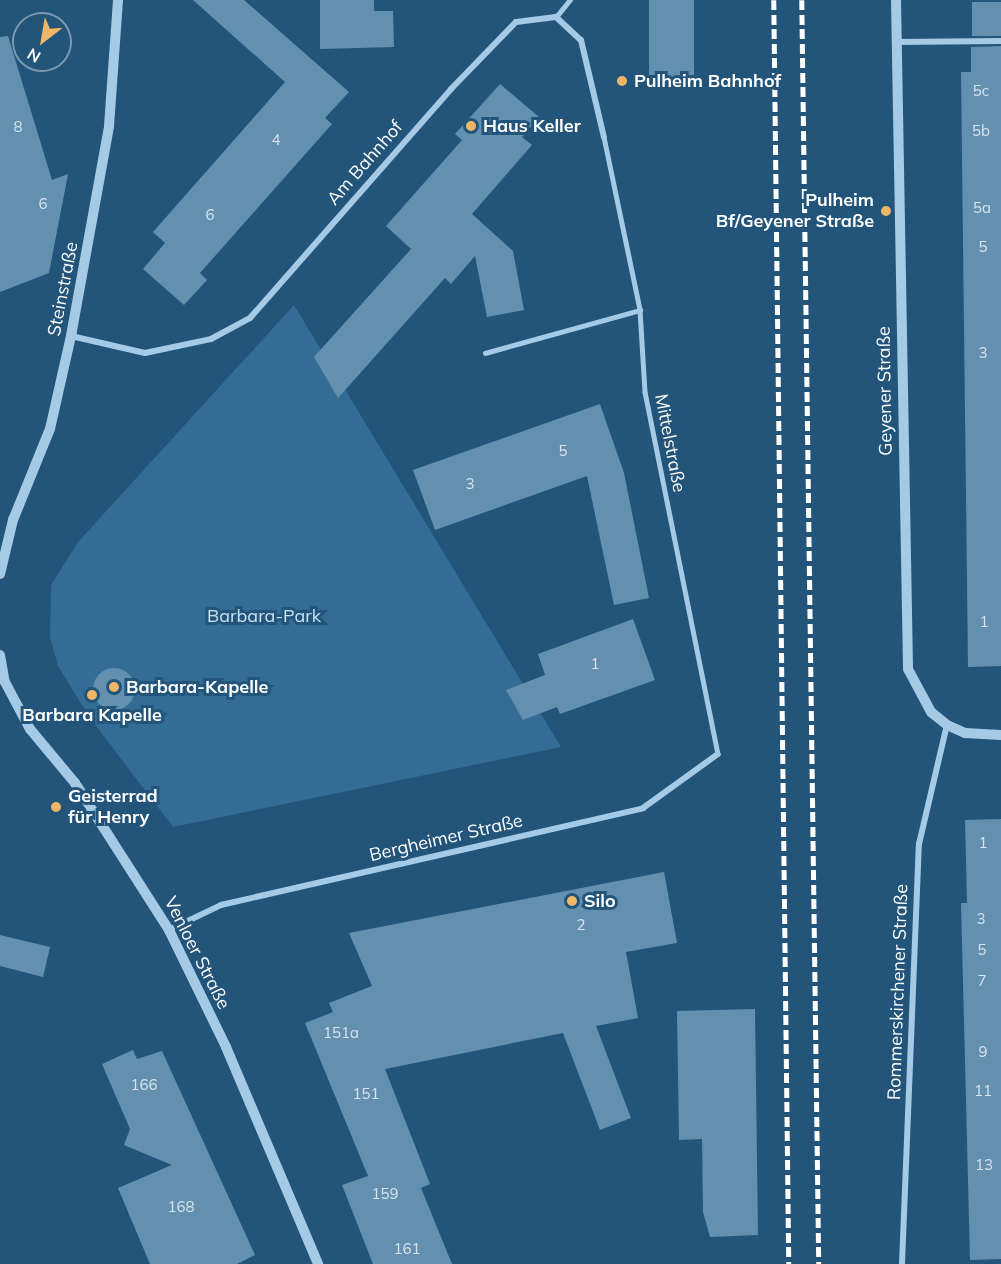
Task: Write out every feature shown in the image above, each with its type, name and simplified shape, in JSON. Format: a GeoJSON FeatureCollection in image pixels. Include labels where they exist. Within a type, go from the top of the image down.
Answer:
{"type":"FeatureCollection","features":[{"type":"Feature","properties":{"kind":"street","name":"Steinstraße"},"geometry":{"type":"LineString","coordinates":[[0,574],[14,520],[50,429],[71,336],[109,126],[118,0]]}},
{"type":"Feature","properties":{"kind":"street","name":"Geyener Straße"},"geometry":{"type":"LineString","coordinates":[[896,0],[908,669],[931,712],[947,725]]}},
{"type":"Feature","properties":{"kind":"street","name":"Am Bahnhof"},"geometry":{"type":"LineString","coordinates":[[71,336],[145,352],[211,339],[250,318],[451,89],[516,22],[556,17]]}},
{"type":"Feature","properties":{"kind":"street"},"geometry":{"type":"LineString","coordinates":[[556,17],[581,40],[604,137]]}},
{"type":"Feature","properties":{"kind":"street"},"geometry":{"type":"LineString","coordinates":[[896,42],[1001,41]]}},
{"type":"Feature","properties":{"kind":"street"},"geometry":{"type":"LineString","coordinates":[[0,655],[2,683]]}},
{"type":"Feature","properties":{"kind":"street","name":"Venloer Straße"},"geometry":{"type":"LineString","coordinates":[[2,683],[30,729],[75,783],[169,930],[231,1057],[318,1264]]}},
{"type":"Feature","properties":{"kind":"street"},"geometry":{"type":"LineString","coordinates":[[947,725],[965,733],[1001,735]]}},
{"type":"Feature","properties":{"kind":"street","name":"Rommerskirchener Straße"},"geometry":{"type":"LineString","coordinates":[[902,1264],[919,844],[947,725]]}},
{"type":"Feature","properties":{"kind":"street","name":"Bergheimer Straße"},"geometry":{"type":"LineString","coordinates":[[169,930],[221,905],[643,808],[718,754]]}},
{"type":"Feature","properties":{"kind":"lane"},"geometry":{"type":"LineString","coordinates":[[556,17],[570,0]]}},
{"type":"Feature","properties":{"kind":"lane","name":"Mittelstraße"},"geometry":{"type":"LineString","coordinates":[[604,137],[640,309],[645,392],[718,754]]}},
{"type":"Feature","properties":{"kind":"lane"},"geometry":{"type":"LineString","coordinates":[[485,353],[640,309]]}},
{"type":"Feature","properties":{"kind":"green space","name":"Barbara-Park"},"geometry":{"type":"Polygon","coordinates":[[[294,305],[561,747],[173,827],[90,718],[58,666],[50,637],[51,585],[78,542],[294,305]]]}},
{"type":"Feature","properties":{"kind":"building"},"geometry":{"type":"Polygon","coordinates":[[[193,0],[244,0],[349,92],[325,118],[332,124],[200,273],[207,280],[184,305],[143,269],[165,243],[153,232],[285,82],[193,0]]]}},
{"type":"Feature","properties":{"kind":"building"},"geometry":{"type":"Polygon","coordinates":[[[320,0],[374,0],[374,11],[393,11],[394,47],[320,49],[320,0]]]}},
{"type":"Feature","properties":{"kind":"building"},"geometry":{"type":"Polygon","coordinates":[[[649,0],[694,0],[694,81],[649,81],[649,0]]]}},
{"type":"Feature","properties":{"kind":"building"},"geometry":{"type":"Polygon","coordinates":[[[972,2],[1001,2],[1001,36],[972,36],[972,2]]]}},
{"type":"Feature","properties":{"kind":"building"},"geometry":{"type":"Polygon","coordinates":[[[8,36],[12,49],[12,72],[19,72],[52,180],[68,174],[49,273],[0,292],[0,37],[8,36]]]}},
{"type":"Feature","properties":{"kind":"building"},"geometry":{"type":"Polygon","coordinates":[[[1001,46],[1001,666],[968,667],[961,72],[971,72],[971,47],[1001,46]]]}},
{"type":"Feature","properties":{"kind":"building"},"geometry":{"type":"Polygon","coordinates":[[[500,84],[539,117],[522,137],[532,145],[472,214],[513,251],[524,310],[487,317],[475,256],[451,284],[445,278],[338,398],[314,357],[411,249],[386,226],[462,140],[455,134],[500,84]]]}},
{"type":"Feature","properties":{"kind":"building"},"geometry":{"type":"Polygon","coordinates":[[[600,404],[624,473],[649,598],[614,605],[587,476],[435,530],[413,470],[600,404]]]}},
{"type":"Feature","properties":{"kind":"building"},"geometry":{"type":"Polygon","coordinates":[[[633,619],[655,680],[560,714],[557,707],[523,720],[506,690],[545,675],[538,654],[633,619]]]}},
{"type":"Feature","properties":{"kind":"building","name":"Barbara-Kapelle"},"geometry":{"type":"Polygon","coordinates":[[[114,668],[122,669],[129,674],[134,681],[134,697],[129,704],[122,709],[114,710],[106,709],[99,704],[94,697],[93,689],[94,681],[99,674],[106,669],[114,668]]]}},
{"type":"Feature","properties":{"kind":"building"},"geometry":{"type":"Polygon","coordinates":[[[1001,819],[1001,1259],[970,1260],[961,903],[967,903],[965,820],[1001,819]]]}},
{"type":"Feature","properties":{"kind":"building"},"geometry":{"type":"Polygon","coordinates":[[[664,872],[677,943],[626,952],[638,1018],[596,1026],[631,1118],[600,1130],[563,1033],[385,1069],[430,1184],[421,1188],[452,1264],[373,1264],[342,1185],[368,1176],[305,1023],[333,1012],[329,1003],[372,986],[349,933],[664,872]]]}},
{"type":"Feature","properties":{"kind":"building"},"geometry":{"type":"Polygon","coordinates":[[[0,935],[50,947],[43,977],[0,966],[0,935]]]}},
{"type":"Feature","properties":{"kind":"building"},"geometry":{"type":"Polygon","coordinates":[[[755,1009],[758,1235],[710,1237],[703,1212],[702,1139],[679,1140],[677,1011],[755,1009]]]}},
{"type":"Feature","properties":{"kind":"building"},"geometry":{"type":"Polygon","coordinates":[[[133,1050],[137,1059],[162,1051],[255,1255],[237,1264],[150,1264],[118,1188],[172,1165],[124,1145],[130,1129],[102,1064],[133,1050]]]}},
{"type":"Feature","properties":{"kind":"railway"},"geometry":{"type":"LineString","coordinates":[[774,0],[789,1264]]}},
{"type":"Feature","properties":{"kind":"railway"},"geometry":{"type":"LineString","coordinates":[[802,0],[819,1264]]}},
{"type":"Feature","properties":{"kind":"place","name":"Pulheim Bahnhof"},"geometry":{"type":"Point","coordinates":[622,81]}},
{"type":"Feature","properties":{"kind":"place","name":"Haus Keller"},"geometry":{"type":"Point","coordinates":[471,126]}},
{"type":"Feature","properties":{"kind":"place","name":"Pulheim Bf/Geyener Straße"},"geometry":{"type":"Point","coordinates":[886,211]}},
{"type":"Feature","properties":{"kind":"place","name":"Barbara-Kapelle"},"geometry":{"type":"Point","coordinates":[114,687]}},
{"type":"Feature","properties":{"kind":"place","name":"Barbara Kapelle"},"geometry":{"type":"Point","coordinates":[92,695]}},
{"type":"Feature","properties":{"kind":"place","name":"Geisterrad für Henry"},"geometry":{"type":"Point","coordinates":[56,807]}},
{"type":"Feature","properties":{"kind":"place","name":"Silo"},"geometry":{"type":"Point","coordinates":[572,901]}}]}
